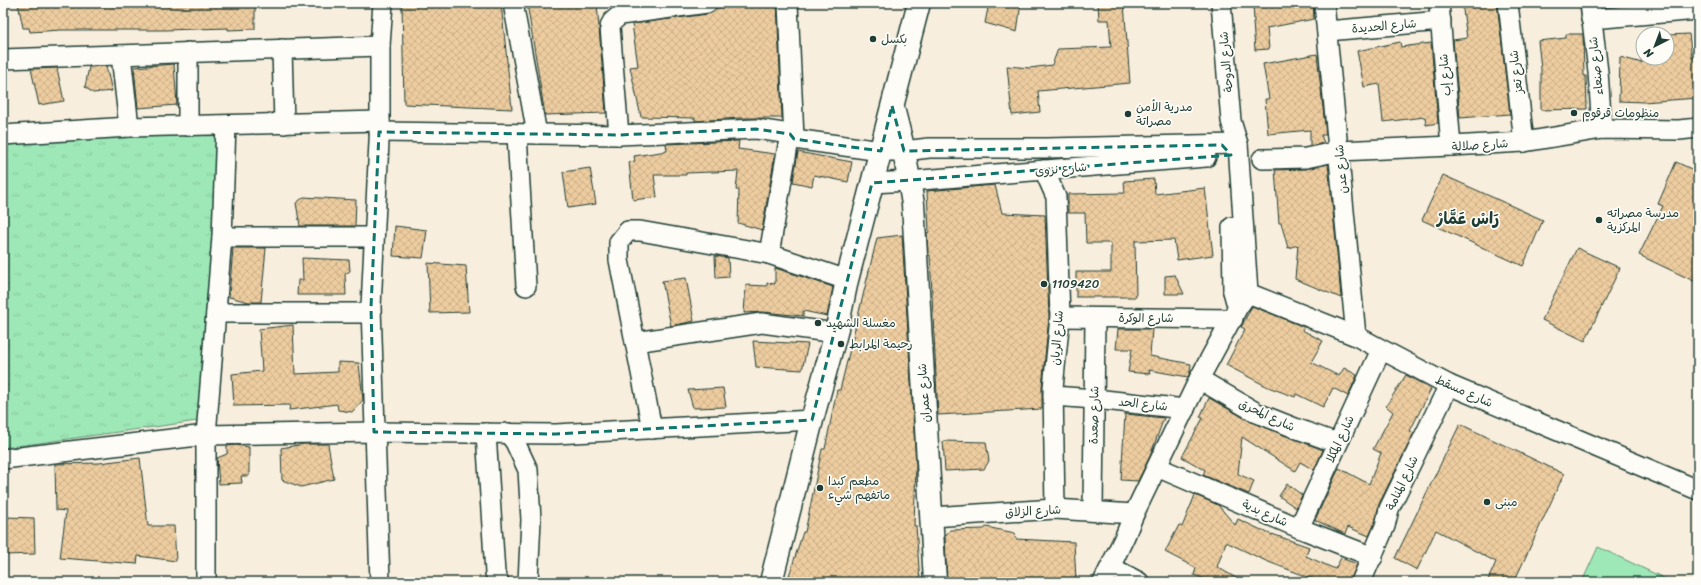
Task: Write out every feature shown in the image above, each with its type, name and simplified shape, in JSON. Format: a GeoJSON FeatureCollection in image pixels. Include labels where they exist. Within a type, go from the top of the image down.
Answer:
{"type":"FeatureCollection","features":[{"type":"Feature","properties":{"kind":"main road"},"geometry":{"type":"LineString","coordinates":[[771,582],[812,420],[836,333],[846,280],[919,3]]}},
{"type":"Feature","properties":{"kind":"main road","name":"شارع عمران"},"geometry":{"type":"LineString","coordinates":[[892,106],[904,151],[913,204],[935,582]]}},
{"type":"Feature","properties":{"kind":"street"},"geometry":{"type":"LineString","coordinates":[[380,582],[371,313],[380,126],[380,46],[383,3]]}},
{"type":"Feature","properties":{"kind":"street"},"geometry":{"type":"LineString","coordinates":[[513,3],[537,134]]}},
{"type":"Feature","properties":{"kind":"street"},"geometry":{"type":"LineString","coordinates":[[619,135],[610,27],[612,22],[620,15],[674,5],[707,3]]}},
{"type":"Feature","properties":{"kind":"street"},"geometry":{"type":"LineString","coordinates":[[769,254],[792,136],[788,3]]}},
{"type":"Feature","properties":{"kind":"street","name":"شارع الدوحة"},"geometry":{"type":"LineString","coordinates":[[1221,3],[1231,121],[1231,148]]}},
{"type":"Feature","properties":{"kind":"street","name":"شارع عدن"},"geometry":{"type":"LineString","coordinates":[[1324,3],[1356,336]]}},
{"type":"Feature","properties":{"kind":"street","name":"شارع تعز"},"geometry":{"type":"LineString","coordinates":[[1508,3],[1524,142]]}},
{"type":"Feature","properties":{"kind":"street"},"geometry":{"type":"LineString","coordinates":[[1590,11],[1698,10]]}},
{"type":"Feature","properties":{"kind":"street","name":"شارع صنعاء"},"geometry":{"type":"LineString","coordinates":[[1590,11],[1598,72],[1602,129]]}},
{"type":"Feature","properties":{"kind":"street","name":"شارع الحديدة"},"geometry":{"type":"LineString","coordinates":[[1327,30],[1440,12]]}},
{"type":"Feature","properties":{"kind":"street","name":"شارع إب"},"geometry":{"type":"LineString","coordinates":[[1440,12],[1451,146]]}},
{"type":"Feature","properties":{"kind":"street"},"geometry":{"type":"LineString","coordinates":[[3,59],[380,46]]}},
{"type":"Feature","properties":{"kind":"street"},"geometry":{"type":"LineString","coordinates":[[282,49],[284,124]]}},
{"type":"Feature","properties":{"kind":"street"},"geometry":{"type":"LineString","coordinates":[[188,52],[188,126]]}},
{"type":"Feature","properties":{"kind":"street"},"geometry":{"type":"LineString","coordinates":[[121,55],[129,127]]}},
{"type":"Feature","properties":{"kind":"street","name":"شارع نزوى"},"geometry":{"type":"LineString","coordinates":[[3,135],[129,127],[284,124],[380,126],[517,135],[619,135],[756,129],[881,151],[904,151],[929,148],[1231,148]]}},
{"type":"Feature","properties":{"kind":"street"},"geometry":{"type":"LineString","coordinates":[[206,582],[206,435],[222,236],[226,125]]}},
{"type":"Feature","properties":{"kind":"street","name":"شارع صلالة"},"geometry":{"type":"LineString","coordinates":[[1262,159],[1306,158],[1339,151],[1524,142],[1602,129],[1679,130],[1698,128]]}},
{"type":"Feature","properties":{"kind":"street"},"geometry":{"type":"LineString","coordinates":[[517,135],[526,286]]}},
{"type":"Feature","properties":{"kind":"street"},"geometry":{"type":"LineString","coordinates":[[1231,148],[1262,159]]}},
{"type":"Feature","properties":{"kind":"street"},"geometry":{"type":"LineString","coordinates":[[1139,582],[1107,575],[1134,514],[1185,408],[1238,303],[1240,172],[1231,148]]}},
{"type":"Feature","properties":{"kind":"street"},"geometry":{"type":"LineString","coordinates":[[1231,148],[1238,303]]}},
{"type":"Feature","properties":{"kind":"street","name":"شارع نزوى"},"geometry":{"type":"LineString","coordinates":[[872,182],[909,181],[1044,170],[1231,148]]}},
{"type":"Feature","properties":{"kind":"street"},"geometry":{"type":"LineString","coordinates":[[1240,172],[1262,159]]}},
{"type":"Feature","properties":{"kind":"street","name":"شارع الريان"},"geometry":{"type":"LineString","coordinates":[[1044,170],[1056,197],[1060,317],[1053,396],[1055,509]]}},
{"type":"Feature","properties":{"kind":"street"},"geometry":{"type":"LineString","coordinates":[[652,429],[618,260],[619,242],[628,231],[640,230],[769,254],[846,280]]}},
{"type":"Feature","properties":{"kind":"street"},"geometry":{"type":"LineString","coordinates":[[222,236],[374,237]]}},
{"type":"Feature","properties":{"kind":"street","name":"شارع الوكرة"},"geometry":{"type":"LineString","coordinates":[[1060,317],[1095,318],[1238,303]]}},
{"type":"Feature","properties":{"kind":"street","name":"شارع مسقط"},"geometry":{"type":"LineString","coordinates":[[1238,303],[1356,336],[1449,385],[1698,490]]}},
{"type":"Feature","properties":{"kind":"street"},"geometry":{"type":"LineString","coordinates":[[216,313],[371,313]]}},
{"type":"Feature","properties":{"kind":"street","name":"شارع صعدة"},"geometry":{"type":"LineString","coordinates":[[1093,511],[1095,318]]}},
{"type":"Feature","properties":{"kind":"street"},"geometry":{"type":"LineString","coordinates":[[635,342],[762,323],[836,333]]}},
{"type":"Feature","properties":{"kind":"street","name":"شارع المكلا"},"geometry":{"type":"LineString","coordinates":[[1299,528],[1381,350]]}},
{"type":"Feature","properties":{"kind":"street","name":"شارع المحرق"},"geometry":{"type":"LineString","coordinates":[[1199,379],[1257,413],[1337,443]]}},
{"type":"Feature","properties":{"kind":"street","name":"شارع المنامة"},"geometry":{"type":"LineString","coordinates":[[1361,582],[1385,526],[1389,509],[1449,385]]}},
{"type":"Feature","properties":{"kind":"street","name":"شارع الحد"},"geometry":{"type":"LineString","coordinates":[[1053,396],[1185,408]]}},
{"type":"Feature","properties":{"kind":"street"},"geometry":{"type":"LineString","coordinates":[[3,458],[206,435],[374,432],[556,434],[812,420]]}},
{"type":"Feature","properties":{"kind":"street"},"geometry":{"type":"LineString","coordinates":[[486,433],[495,573],[499,582]]}},
{"type":"Feature","properties":{"kind":"street"},"geometry":{"type":"LineString","coordinates":[[508,433],[515,442],[528,470],[531,520],[528,582]]}},
{"type":"Feature","properties":{"kind":"street","name":"شارع بدية"},"geometry":{"type":"LineString","coordinates":[[1157,467],[1299,528],[1373,557]]}},
{"type":"Feature","properties":{"kind":"street","name":"شارع الزلاق"},"geometry":{"type":"LineString","coordinates":[[932,518],[1055,509],[1134,514]]}},
{"type":"Feature","properties":{"kind":"highlighted area"},"geometry":{"type":"Polygon","coordinates":[[[892,106],[904,151],[1222,145],[1231,155],[872,183],[812,420],[556,434],[374,432],[371,307],[379,132],[619,135],[756,129],[790,134],[794,139],[881,151],[892,106]]]}},
{"type":"Feature","properties":{"kind":"green space"},"geometry":{"type":"Polygon","coordinates":[[[217,133],[204,420],[3,448],[3,141],[217,133]]]}},
{"type":"Feature","properties":{"kind":"green space"},"geometry":{"type":"Polygon","coordinates":[[[1598,547],[1668,580],[1667,582],[1582,582],[1598,547]]]}},
{"type":"Feature","properties":{"kind":"building"},"geometry":{"type":"Polygon","coordinates":[[[18,3],[103,3],[103,6],[165,5],[165,3],[255,3],[255,29],[61,30],[30,32],[29,28],[23,28],[18,3]]]}},
{"type":"Feature","properties":{"kind":"building"},"geometry":{"type":"Polygon","coordinates":[[[402,3],[501,3],[512,109],[404,104],[402,3]]]}},
{"type":"Feature","properties":{"kind":"building"},"geometry":{"type":"Polygon","coordinates":[[[527,3],[597,3],[606,113],[545,115],[527,3]]]}},
{"type":"Feature","properties":{"kind":"building"},"geometry":{"type":"Polygon","coordinates":[[[752,3],[777,3],[782,118],[740,118],[695,121],[695,118],[641,117],[630,67],[638,66],[632,24],[708,14],[717,8],[752,3]]]}},
{"type":"Feature","properties":{"kind":"building"},"geometry":{"type":"Polygon","coordinates":[[[989,3],[1021,3],[1017,32],[985,23],[989,3]]]}},
{"type":"Feature","properties":{"kind":"building"},"geometry":{"type":"Polygon","coordinates":[[[1098,3],[1124,3],[1130,83],[1038,91],[1040,112],[1012,115],[1007,66],[1030,68],[1052,65],[1058,49],[1111,47],[1109,20],[1099,20],[1098,3]]]}},
{"type":"Feature","properties":{"kind":"building"},"geometry":{"type":"Polygon","coordinates":[[[1253,3],[1313,3],[1314,19],[1267,28],[1269,49],[1255,50],[1253,3]]]}},
{"type":"Feature","properties":{"kind":"building"},"geometry":{"type":"Polygon","coordinates":[[[1462,3],[1497,3],[1510,114],[1460,118],[1453,40],[1467,38],[1462,3]]]}},
{"type":"Feature","properties":{"kind":"building"},"geometry":{"type":"Polygon","coordinates":[[[1566,34],[1583,34],[1584,76],[1586,76],[1587,109],[1541,110],[1541,69],[1538,41],[1566,38],[1566,34]]]}},
{"type":"Feature","properties":{"kind":"building"},"geometry":{"type":"Polygon","coordinates":[[[1689,34],[1692,58],[1698,58],[1698,98],[1643,102],[1619,101],[1620,57],[1635,61],[1635,66],[1675,66],[1675,35],[1689,34]]]}},
{"type":"Feature","properties":{"kind":"building"},"geometry":{"type":"Polygon","coordinates":[[[1400,42],[1401,47],[1431,43],[1438,123],[1426,125],[1425,117],[1383,122],[1379,84],[1364,87],[1357,51],[1400,42]]]}},
{"type":"Feature","properties":{"kind":"building"},"geometry":{"type":"Polygon","coordinates":[[[1317,54],[1326,135],[1321,135],[1324,143],[1310,146],[1310,130],[1268,134],[1265,99],[1269,99],[1263,64],[1317,54]]]}},
{"type":"Feature","properties":{"kind":"building"},"geometry":{"type":"Polygon","coordinates":[[[174,64],[177,105],[138,108],[134,67],[174,64]]]}},
{"type":"Feature","properties":{"kind":"building"},"geometry":{"type":"Polygon","coordinates":[[[106,66],[112,91],[93,93],[85,87],[89,67],[106,66]]]}},
{"type":"Feature","properties":{"kind":"building"},"geometry":{"type":"Polygon","coordinates":[[[57,68],[64,101],[39,105],[31,69],[57,68]]]}},
{"type":"Feature","properties":{"kind":"building"},"geometry":{"type":"Polygon","coordinates":[[[739,141],[738,149],[775,154],[762,230],[738,223],[739,190],[736,190],[738,171],[686,173],[686,175],[654,175],[657,197],[633,200],[629,162],[635,161],[634,156],[667,151],[666,144],[739,141]]]}},
{"type":"Feature","properties":{"kind":"building"},"geometry":{"type":"Polygon","coordinates":[[[798,152],[852,162],[848,182],[814,175],[812,186],[793,182],[798,152]]]}},
{"type":"Feature","properties":{"kind":"building"},"geometry":{"type":"Polygon","coordinates":[[[1676,162],[1698,172],[1698,283],[1639,255],[1663,206],[1658,204],[1676,162]]]}},
{"type":"Feature","properties":{"kind":"building"},"geometry":{"type":"Polygon","coordinates":[[[1328,164],[1341,298],[1295,279],[1298,245],[1288,248],[1281,223],[1279,223],[1275,170],[1306,169],[1328,164]]]}},
{"type":"Feature","properties":{"kind":"building"},"geometry":{"type":"Polygon","coordinates":[[[590,168],[596,204],[568,208],[563,172],[590,168]]]}},
{"type":"Feature","properties":{"kind":"building"},"geometry":{"type":"Polygon","coordinates":[[[1443,175],[1543,220],[1523,266],[1422,220],[1443,175]]]}},
{"type":"Feature","properties":{"kind":"building"},"geometry":{"type":"Polygon","coordinates":[[[1154,179],[1155,194],[1205,188],[1213,255],[1177,260],[1174,240],[1135,241],[1136,297],[1076,297],[1076,272],[1111,272],[1111,243],[1086,243],[1085,213],[1068,213],[1068,194],[1125,193],[1124,181],[1154,179]]]}},
{"type":"Feature","properties":{"kind":"building"},"geometry":{"type":"Polygon","coordinates":[[[995,185],[1002,213],[1045,215],[1049,317],[1042,387],[1042,409],[938,415],[930,255],[928,255],[927,233],[929,232],[927,191],[995,185]]]}},
{"type":"Feature","properties":{"kind":"building"},"geometry":{"type":"Polygon","coordinates":[[[304,197],[356,200],[355,226],[300,226],[296,203],[304,197]]]}},
{"type":"Feature","properties":{"kind":"building"},"geometry":{"type":"Polygon","coordinates":[[[395,226],[427,230],[423,258],[393,256],[395,226]]]}},
{"type":"Feature","properties":{"kind":"building"},"geometry":{"type":"Polygon","coordinates":[[[902,235],[916,465],[914,526],[916,526],[920,582],[787,582],[803,532],[805,532],[822,449],[825,449],[837,390],[840,390],[877,238],[902,235]]]}},
{"type":"Feature","properties":{"kind":"building"},"geometry":{"type":"Polygon","coordinates":[[[233,248],[266,248],[261,302],[249,302],[229,297],[233,248]]]}},
{"type":"Feature","properties":{"kind":"building"},"geometry":{"type":"Polygon","coordinates":[[[1577,248],[1620,268],[1585,341],[1542,320],[1577,248]]]}},
{"type":"Feature","properties":{"kind":"building"},"geometry":{"type":"Polygon","coordinates":[[[715,256],[728,258],[729,277],[716,278],[715,256]]]}},
{"type":"Feature","properties":{"kind":"building"},"geometry":{"type":"Polygon","coordinates":[[[302,258],[349,260],[350,271],[345,274],[346,295],[297,295],[298,280],[303,280],[302,258]]]}},
{"type":"Feature","properties":{"kind":"building"},"geometry":{"type":"Polygon","coordinates":[[[428,263],[466,266],[469,312],[430,313],[428,263]]]}},
{"type":"Feature","properties":{"kind":"building"},"geometry":{"type":"Polygon","coordinates":[[[775,268],[833,287],[827,316],[803,311],[803,316],[763,312],[744,313],[746,285],[767,286],[767,283],[775,284],[775,268]]]}},
{"type":"Feature","properties":{"kind":"building"},"geometry":{"type":"Polygon","coordinates":[[[1175,275],[1184,294],[1165,294],[1165,276],[1175,275]]]}},
{"type":"Feature","properties":{"kind":"building"},"geometry":{"type":"Polygon","coordinates":[[[686,278],[694,321],[671,326],[662,281],[686,278]]]}},
{"type":"Feature","properties":{"kind":"building"},"geometry":{"type":"Polygon","coordinates":[[[1252,306],[1304,327],[1302,330],[1323,341],[1311,362],[1339,376],[1344,368],[1357,375],[1348,396],[1333,388],[1323,407],[1296,394],[1295,397],[1268,387],[1226,365],[1245,329],[1241,327],[1252,306]]]}},
{"type":"Feature","properties":{"kind":"building"},"geometry":{"type":"Polygon","coordinates":[[[293,325],[295,374],[338,372],[338,362],[359,363],[363,400],[352,412],[338,410],[337,404],[289,410],[290,405],[234,406],[232,374],[262,371],[259,329],[293,325]]]}},
{"type":"Feature","properties":{"kind":"building"},"geometry":{"type":"Polygon","coordinates":[[[1118,329],[1152,329],[1150,356],[1191,364],[1188,377],[1149,370],[1150,374],[1128,372],[1132,349],[1116,349],[1118,329]]]}},
{"type":"Feature","properties":{"kind":"building"},"geometry":{"type":"Polygon","coordinates":[[[753,341],[808,344],[802,370],[756,367],[753,341]]]}},
{"type":"Feature","properties":{"kind":"building"},"geometry":{"type":"Polygon","coordinates":[[[1406,375],[1431,389],[1410,431],[1414,433],[1379,504],[1375,523],[1369,536],[1348,527],[1345,534],[1315,520],[1339,468],[1369,484],[1381,453],[1373,449],[1393,412],[1386,406],[1406,375]]]}},
{"type":"Feature","properties":{"kind":"building"},"geometry":{"type":"Polygon","coordinates":[[[723,388],[726,407],[693,408],[688,390],[723,388]]]}},
{"type":"Feature","properties":{"kind":"building"},"geometry":{"type":"Polygon","coordinates":[[[1209,398],[1253,423],[1323,450],[1314,470],[1300,462],[1295,471],[1242,437],[1238,474],[1254,481],[1249,494],[1203,475],[1205,470],[1182,457],[1203,418],[1200,417],[1209,398]]]}},
{"type":"Feature","properties":{"kind":"building"},"geometry":{"type":"Polygon","coordinates":[[[1125,414],[1164,418],[1150,456],[1138,481],[1121,480],[1125,414]]]}},
{"type":"Feature","properties":{"kind":"building","name":"مبنى"},"geometry":{"type":"Polygon","coordinates":[[[1460,424],[1564,474],[1514,582],[1487,582],[1496,562],[1436,530],[1417,570],[1395,558],[1460,424]]]}},
{"type":"Feature","properties":{"kind":"building"},"geometry":{"type":"Polygon","coordinates":[[[943,441],[986,442],[989,461],[984,469],[945,471],[943,441]]]}},
{"type":"Feature","properties":{"kind":"building"},"geometry":{"type":"Polygon","coordinates":[[[304,444],[328,444],[334,479],[301,487],[282,480],[281,448],[304,444]]]}},
{"type":"Feature","properties":{"kind":"building"},"geometry":{"type":"Polygon","coordinates":[[[236,445],[249,447],[249,476],[241,476],[242,483],[219,484],[217,458],[227,454],[227,446],[236,445]]]}},
{"type":"Feature","properties":{"kind":"building"},"geometry":{"type":"Polygon","coordinates":[[[140,458],[148,526],[174,526],[176,561],[138,556],[137,564],[60,558],[66,511],[56,510],[55,464],[99,463],[140,458]]]}},
{"type":"Feature","properties":{"kind":"building"},"geometry":{"type":"Polygon","coordinates":[[[1287,484],[1302,495],[1296,508],[1279,496],[1287,484]]]}},
{"type":"Feature","properties":{"kind":"building"},"geometry":{"type":"Polygon","coordinates":[[[1195,495],[1218,505],[1235,525],[1238,519],[1272,535],[1309,547],[1306,556],[1335,569],[1341,558],[1357,564],[1350,582],[1321,582],[1266,561],[1226,542],[1217,567],[1243,582],[1214,582],[1194,575],[1196,568],[1165,552],[1179,525],[1182,527],[1195,495]]]}},
{"type":"Feature","properties":{"kind":"building"},"geometry":{"type":"Polygon","coordinates":[[[5,517],[34,518],[35,554],[5,555],[5,517]]]}},
{"type":"Feature","properties":{"kind":"building"},"geometry":{"type":"Polygon","coordinates":[[[986,527],[1015,533],[1016,539],[1074,542],[1076,580],[947,582],[945,536],[950,530],[984,529],[986,527]]]}},
{"type":"Feature","properties":{"kind":"place","name":"بكسل"},"geometry":{"type":"Point","coordinates":[873,39]}},
{"type":"Feature","properties":{"kind":"place","name":"منظومات قرقوم"},"geometry":{"type":"Point","coordinates":[1574,113]}},
{"type":"Feature","properties":{"kind":"place","name":"مدرية الأمن مصراتة"},"geometry":{"type":"Point","coordinates":[1128,114]}},
{"type":"Feature","properties":{"kind":"place","name":"مدرسة مصراته المركزية"},"geometry":{"type":"Point","coordinates":[1599,220]}},
{"type":"Feature","properties":{"kind":"place","name":"1109420"},"geometry":{"type":"Point","coordinates":[1044,284]}},
{"type":"Feature","properties":{"kind":"place","name":"مغسلة الشهيد"},"geometry":{"type":"Point","coordinates":[818,323]}},
{"type":"Feature","properties":{"kind":"place","name":"رحيمة المرابط"},"geometry":{"type":"Point","coordinates":[841,344]}},
{"type":"Feature","properties":{"kind":"place","name":"مطعم كبدا ماتفهم شيء"},"geometry":{"type":"Point","coordinates":[820,488]}},
{"type":"Feature","properties":{"kind":"place","name":"مبنى"},"geometry":{"type":"Point","coordinates":[1487,502]}},
{"type":"Feature","properties":{"kind":"district","name":"رَاسْ عَمَّارْ"},"geometry":{"type":"Point","coordinates":[1468,218]}}]}
